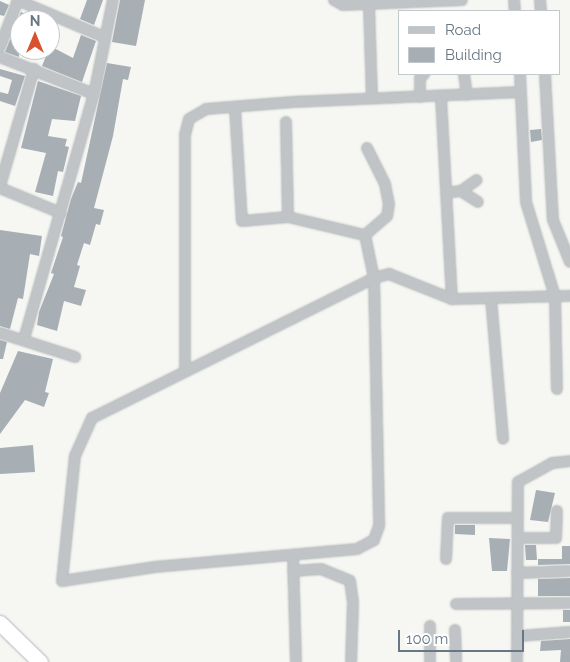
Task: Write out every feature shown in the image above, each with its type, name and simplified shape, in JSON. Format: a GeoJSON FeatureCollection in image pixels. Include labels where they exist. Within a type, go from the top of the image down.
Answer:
{"type":"FeatureCollection","features":[{"type":"Feature","properties":{"kind":"highway"},"geometry":{"type":"LineString","coordinates":[[0,623],[40,662]]}},
{"type":"Feature","properties":{"kind":"highway"},"geometry":{"type":"LineString","coordinates":[[0,637],[26,662]]}},
{"type":"Feature","properties":{"kind":"street"},"geometry":{"type":"LineString","coordinates":[[0,47],[18,0],[104,37]]}},
{"type":"Feature","properties":{"kind":"street"},"geometry":{"type":"LineString","coordinates":[[24,339],[94,94],[113,0]]}},
{"type":"Feature","properties":{"kind":"street"},"geometry":{"type":"LineString","coordinates":[[334,0],[343,5],[462,0]]}},
{"type":"Feature","properties":{"kind":"street"},"geometry":{"type":"LineString","coordinates":[[372,98],[374,3]]}},
{"type":"Feature","properties":{"kind":"street"},"geometry":{"type":"LineString","coordinates":[[0,57],[94,94]]}},
{"type":"Feature","properties":{"kind":"street"},"geometry":{"type":"LineString","coordinates":[[34,69],[0,187],[60,213]]}},
{"type":"Feature","properties":{"kind":"street"},"geometry":{"type":"LineString","coordinates":[[420,97],[420,78],[423,75]]}},
{"type":"Feature","properties":{"kind":"street"},"geometry":{"type":"LineString","coordinates":[[464,75],[467,95]]}},
{"type":"Feature","properties":{"kind":"street"},"geometry":{"type":"LineString","coordinates":[[520,75],[526,202],[554,296],[557,389]]}},
{"type":"Feature","properties":{"kind":"street"},"geometry":{"type":"LineString","coordinates":[[545,75],[553,220],[570,262]]}},
{"type":"Feature","properties":{"kind":"street"},"geometry":{"type":"LineString","coordinates":[[185,372],[185,135],[188,118],[196,113],[235,108],[372,98],[442,97],[521,92]]}},
{"type":"Feature","properties":{"kind":"street"},"geometry":{"type":"LineString","coordinates":[[442,97],[452,299]]}},
{"type":"Feature","properties":{"kind":"street"},"geometry":{"type":"LineString","coordinates":[[235,108],[242,221],[288,217],[365,235]]}},
{"type":"Feature","properties":{"kind":"street"},"geometry":{"type":"LineString","coordinates":[[286,122],[288,217]]}},
{"type":"Feature","properties":{"kind":"street"},"geometry":{"type":"LineString","coordinates":[[365,235],[387,216],[389,204],[385,184],[368,148]]}},
{"type":"Feature","properties":{"kind":"street"},"geometry":{"type":"LineString","coordinates":[[446,193],[460,191],[477,180]]}},
{"type":"Feature","properties":{"kind":"street"},"geometry":{"type":"LineString","coordinates":[[460,191],[478,202]]}},
{"type":"Feature","properties":{"kind":"street"},"geometry":{"type":"LineString","coordinates":[[365,235],[374,278],[379,526],[374,540],[357,549],[155,567],[62,581],[75,456],[92,418],[374,278],[389,274],[403,277],[452,299],[570,296]]}},
{"type":"Feature","properties":{"kind":"street"},"geometry":{"type":"LineString","coordinates":[[491,298],[503,438]]}},
{"type":"Feature","properties":{"kind":"street"},"geometry":{"type":"LineString","coordinates":[[0,333],[24,339],[75,357]]}},
{"type":"Feature","properties":{"kind":"street"},"geometry":{"type":"LineString","coordinates":[[517,662],[519,636],[517,573],[518,482],[552,463],[570,461]]}},
{"type":"Feature","properties":{"kind":"street"},"geometry":{"type":"LineString","coordinates":[[518,538],[556,538],[556,511]]}},
{"type":"Feature","properties":{"kind":"street"},"geometry":{"type":"LineString","coordinates":[[446,559],[448,518],[518,518]]}},
{"type":"Feature","properties":{"kind":"street"},"geometry":{"type":"LineString","coordinates":[[293,555],[296,662]]}},
{"type":"Feature","properties":{"kind":"street"},"geometry":{"type":"LineString","coordinates":[[293,571],[321,569],[350,581],[353,603],[351,662]]}},
{"type":"Feature","properties":{"kind":"street"},"geometry":{"type":"LineString","coordinates":[[517,573],[570,571]]}},
{"type":"Feature","properties":{"kind":"street"},"geometry":{"type":"LineString","coordinates":[[456,604],[518,605],[570,603]]}},
{"type":"Feature","properties":{"kind":"street"},"geometry":{"type":"LineString","coordinates":[[430,626],[430,662]]}},
{"type":"Feature","properties":{"kind":"street"},"geometry":{"type":"LineString","coordinates":[[455,630],[456,662]]}},
{"type":"Feature","properties":{"kind":"street"},"geometry":{"type":"LineString","coordinates":[[519,636],[570,632]]}},
{"type":"Feature","properties":{"kind":"building"},"geometry":{"type":"Polygon","coordinates":[[[87,0],[103,0],[94,25],[80,19],[87,0]]]}},
{"type":"Feature","properties":{"kind":"building"},"geometry":{"type":"Polygon","coordinates":[[[120,0],[145,0],[136,46],[112,42],[120,0]]]}},
{"type":"Feature","properties":{"kind":"building"},"geometry":{"type":"Polygon","coordinates":[[[0,1],[9,5],[4,16],[0,15],[0,1]]]}},
{"type":"Feature","properties":{"kind":"building"},"geometry":{"type":"Polygon","coordinates":[[[81,35],[96,41],[82,82],[42,66],[44,60],[60,60],[60,51],[73,58],[81,35]]]}},
{"type":"Feature","properties":{"kind":"building"},"geometry":{"type":"Polygon","coordinates":[[[10,40],[10,54],[5,52],[10,40]]]}},
{"type":"Feature","properties":{"kind":"building"},"geometry":{"type":"Polygon","coordinates":[[[107,63],[131,67],[128,80],[123,79],[113,136],[94,208],[104,210],[100,225],[96,224],[90,245],[84,243],[77,265],[80,266],[74,287],[86,290],[81,306],[64,301],[57,331],[37,325],[39,312],[54,274],[51,273],[63,237],[61,236],[71,199],[78,182],[81,183],[107,63]]]}},
{"type":"Feature","properties":{"kind":"building"},"geometry":{"type":"Polygon","coordinates":[[[0,69],[25,76],[15,106],[0,101],[0,92],[8,94],[12,80],[0,76],[0,69]]]}},
{"type":"Feature","properties":{"kind":"building"},"geometry":{"type":"Polygon","coordinates":[[[38,81],[81,96],[75,121],[52,119],[48,136],[67,139],[65,146],[69,147],[63,172],[58,171],[53,196],[35,192],[46,153],[21,148],[38,81]]]}},
{"type":"Feature","properties":{"kind":"building"},"geometry":{"type":"Polygon","coordinates":[[[541,129],[542,140],[531,142],[530,130],[541,129]]]}},
{"type":"Feature","properties":{"kind":"building"},"geometry":{"type":"Polygon","coordinates":[[[0,230],[42,236],[39,256],[30,254],[23,299],[18,298],[10,329],[0,326],[0,230]]]}},
{"type":"Feature","properties":{"kind":"building"},"geometry":{"type":"Polygon","coordinates":[[[0,340],[7,342],[3,359],[0,359],[0,340]]]}},
{"type":"Feature","properties":{"kind":"building"},"geometry":{"type":"Polygon","coordinates":[[[18,351],[53,359],[45,392],[49,393],[44,407],[25,400],[0,434],[0,393],[18,351]]]}},
{"type":"Feature","properties":{"kind":"building"},"geometry":{"type":"Polygon","coordinates":[[[33,445],[35,472],[0,474],[0,448],[33,445]]]}},
{"type":"Feature","properties":{"kind":"building"},"geometry":{"type":"Polygon","coordinates":[[[536,490],[555,493],[548,522],[530,520],[536,490]]]}},
{"type":"Feature","properties":{"kind":"building"},"geometry":{"type":"Polygon","coordinates":[[[455,525],[475,525],[475,535],[455,534],[455,525]]]}},
{"type":"Feature","properties":{"kind":"building"},"geometry":{"type":"Polygon","coordinates":[[[489,538],[510,539],[507,571],[492,571],[489,538]]]}},
{"type":"Feature","properties":{"kind":"building"},"geometry":{"type":"Polygon","coordinates":[[[525,545],[536,545],[537,560],[526,560],[525,545]]]}},
{"type":"Feature","properties":{"kind":"building"},"geometry":{"type":"Polygon","coordinates":[[[562,546],[570,546],[570,564],[538,565],[538,559],[562,559],[562,546]]]}},
{"type":"Feature","properties":{"kind":"building"},"geometry":{"type":"Polygon","coordinates":[[[570,578],[570,596],[538,596],[538,579],[570,578]]]}},
{"type":"Feature","properties":{"kind":"building"},"geometry":{"type":"Polygon","coordinates":[[[563,610],[570,610],[570,622],[563,622],[563,610]]]}},
{"type":"Feature","properties":{"kind":"building"},"geometry":{"type":"Polygon","coordinates":[[[570,639],[570,662],[560,662],[561,650],[540,651],[541,641],[570,639]]]}}]}
